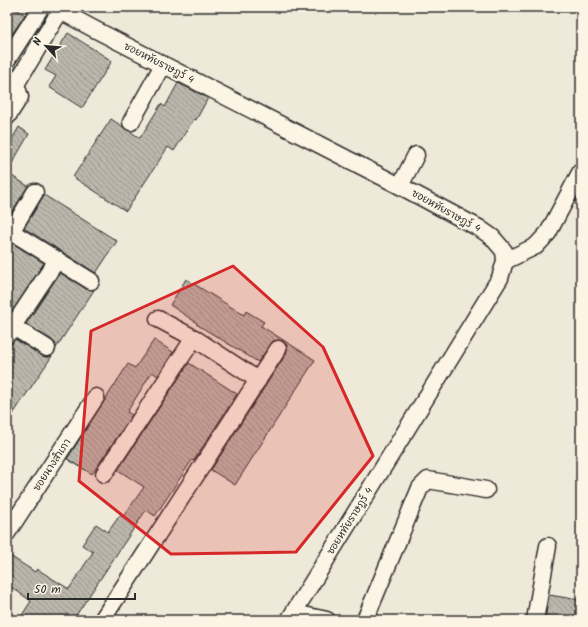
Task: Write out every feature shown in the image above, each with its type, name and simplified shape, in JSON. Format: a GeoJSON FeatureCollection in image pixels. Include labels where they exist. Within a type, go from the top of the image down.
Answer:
{"type":"FeatureCollection","features":[{"type":"Feature","properties":{"kind":"street"},"geometry":{"type":"LineString","coordinates":[[7,60],[11,43],[42,7]]}},
{"type":"Feature","properties":{"kind":"street"},"geometry":{"type":"LineString","coordinates":[[7,117],[20,97],[16,84],[56,9]]}},
{"type":"Feature","properties":{"kind":"street","name":"ซอยหทัยราษฎร์ 4"},"geometry":{"type":"LineString","coordinates":[[56,9],[479,228],[504,250],[505,262],[500,278],[292,616]]}},
{"type":"Feature","properties":{"kind":"street"},"geometry":{"type":"LineString","coordinates":[[131,122],[164,65]]}},
{"type":"Feature","properties":{"kind":"street"},"geometry":{"type":"LineString","coordinates":[[400,186],[416,155]]}},
{"type":"Feature","properties":{"kind":"street"},"geometry":{"type":"LineString","coordinates":[[505,262],[536,246],[548,233],[581,171]]}},
{"type":"Feature","properties":{"kind":"street"},"geometry":{"type":"LineString","coordinates":[[36,192],[9,230],[91,281]]}},
{"type":"Feature","properties":{"kind":"street"},"geometry":{"type":"LineString","coordinates":[[47,348],[9,328],[57,260]]}},
{"type":"Feature","properties":{"kind":"street"},"geometry":{"type":"LineString","coordinates":[[158,318],[194,338],[258,380]]}},
{"type":"Feature","properties":{"kind":"street"},"geometry":{"type":"LineString","coordinates":[[104,474],[194,338]]}},
{"type":"Feature","properties":{"kind":"street"},"geometry":{"type":"LineString","coordinates":[[102,620],[278,349]]}},
{"type":"Feature","properties":{"kind":"street","name":"ซอยนางสำเภา"},"geometry":{"type":"LineString","coordinates":[[7,533],[96,397]]}},
{"type":"Feature","properties":{"kind":"street"},"geometry":{"type":"LineString","coordinates":[[365,620],[420,488],[428,480],[486,490]]}},
{"type":"Feature","properties":{"kind":"street"},"geometry":{"type":"LineString","coordinates":[[535,620],[548,546]]}},
{"type":"Feature","properties":{"kind":"street"},"geometry":{"type":"LineString","coordinates":[[292,616],[327,620]]}},
{"type":"Feature","properties":{"kind":"highlighted area"},"geometry":{"type":"Polygon","coordinates":[[[233,266],[323,347],[373,456],[296,552],[171,554],[79,481],[91,331],[233,266]]]}},
{"type":"Feature","properties":{"kind":"building"},"geometry":{"type":"Polygon","coordinates":[[[7,7],[14,7],[25,15],[12,34],[7,30],[7,7]]]}},
{"type":"Feature","properties":{"kind":"building"},"geometry":{"type":"Polygon","coordinates":[[[68,33],[112,61],[82,108],[49,87],[56,76],[45,70],[68,33]]]}},
{"type":"Feature","properties":{"kind":"building"},"geometry":{"type":"Polygon","coordinates":[[[178,83],[208,98],[196,120],[194,119],[174,151],[168,147],[126,211],[73,177],[111,119],[140,138],[161,104],[165,107],[178,83]]]}},
{"type":"Feature","properties":{"kind":"building"},"geometry":{"type":"Polygon","coordinates":[[[19,127],[29,134],[7,172],[7,148],[19,127]]]}},
{"type":"Feature","properties":{"kind":"building"},"geometry":{"type":"Polygon","coordinates":[[[7,173],[28,186],[7,220],[7,173]]]}},
{"type":"Feature","properties":{"kind":"building"},"geometry":{"type":"Polygon","coordinates":[[[44,195],[117,241],[96,273],[24,228],[44,195]]]}},
{"type":"Feature","properties":{"kind":"building"},"geometry":{"type":"Polygon","coordinates":[[[7,240],[44,263],[10,314],[7,313],[7,240]]]}},
{"type":"Feature","properties":{"kind":"building"},"geometry":{"type":"Polygon","coordinates":[[[60,273],[86,289],[94,290],[56,348],[55,343],[52,340],[26,324],[60,273]]]}},
{"type":"Feature","properties":{"kind":"building"},"geometry":{"type":"Polygon","coordinates":[[[186,279],[244,315],[246,311],[264,322],[261,326],[315,360],[235,485],[211,470],[286,354],[287,345],[283,341],[273,341],[258,362],[196,324],[197,323],[170,305],[186,279]]]}},
{"type":"Feature","properties":{"kind":"building"},"geometry":{"type":"Polygon","coordinates":[[[15,339],[42,356],[52,356],[7,423],[7,350],[15,339]]]}},
{"type":"Feature","properties":{"kind":"building"},"geometry":{"type":"Polygon","coordinates":[[[154,340],[173,352],[158,376],[152,372],[127,412],[132,415],[92,474],[67,459],[128,364],[135,368],[154,340]]]}},
{"type":"Feature","properties":{"kind":"building"},"geometry":{"type":"Polygon","coordinates":[[[189,363],[237,394],[195,459],[193,461],[192,460],[155,516],[146,510],[73,620],[19,620],[31,601],[7,584],[7,554],[35,572],[37,569],[69,589],[93,552],[82,545],[96,524],[108,532],[120,515],[123,517],[144,487],[118,470],[189,363]]]}},
{"type":"Feature","properties":{"kind":"building"},"geometry":{"type":"Polygon","coordinates":[[[549,595],[580,600],[577,620],[545,620],[549,595]]]}}]}
